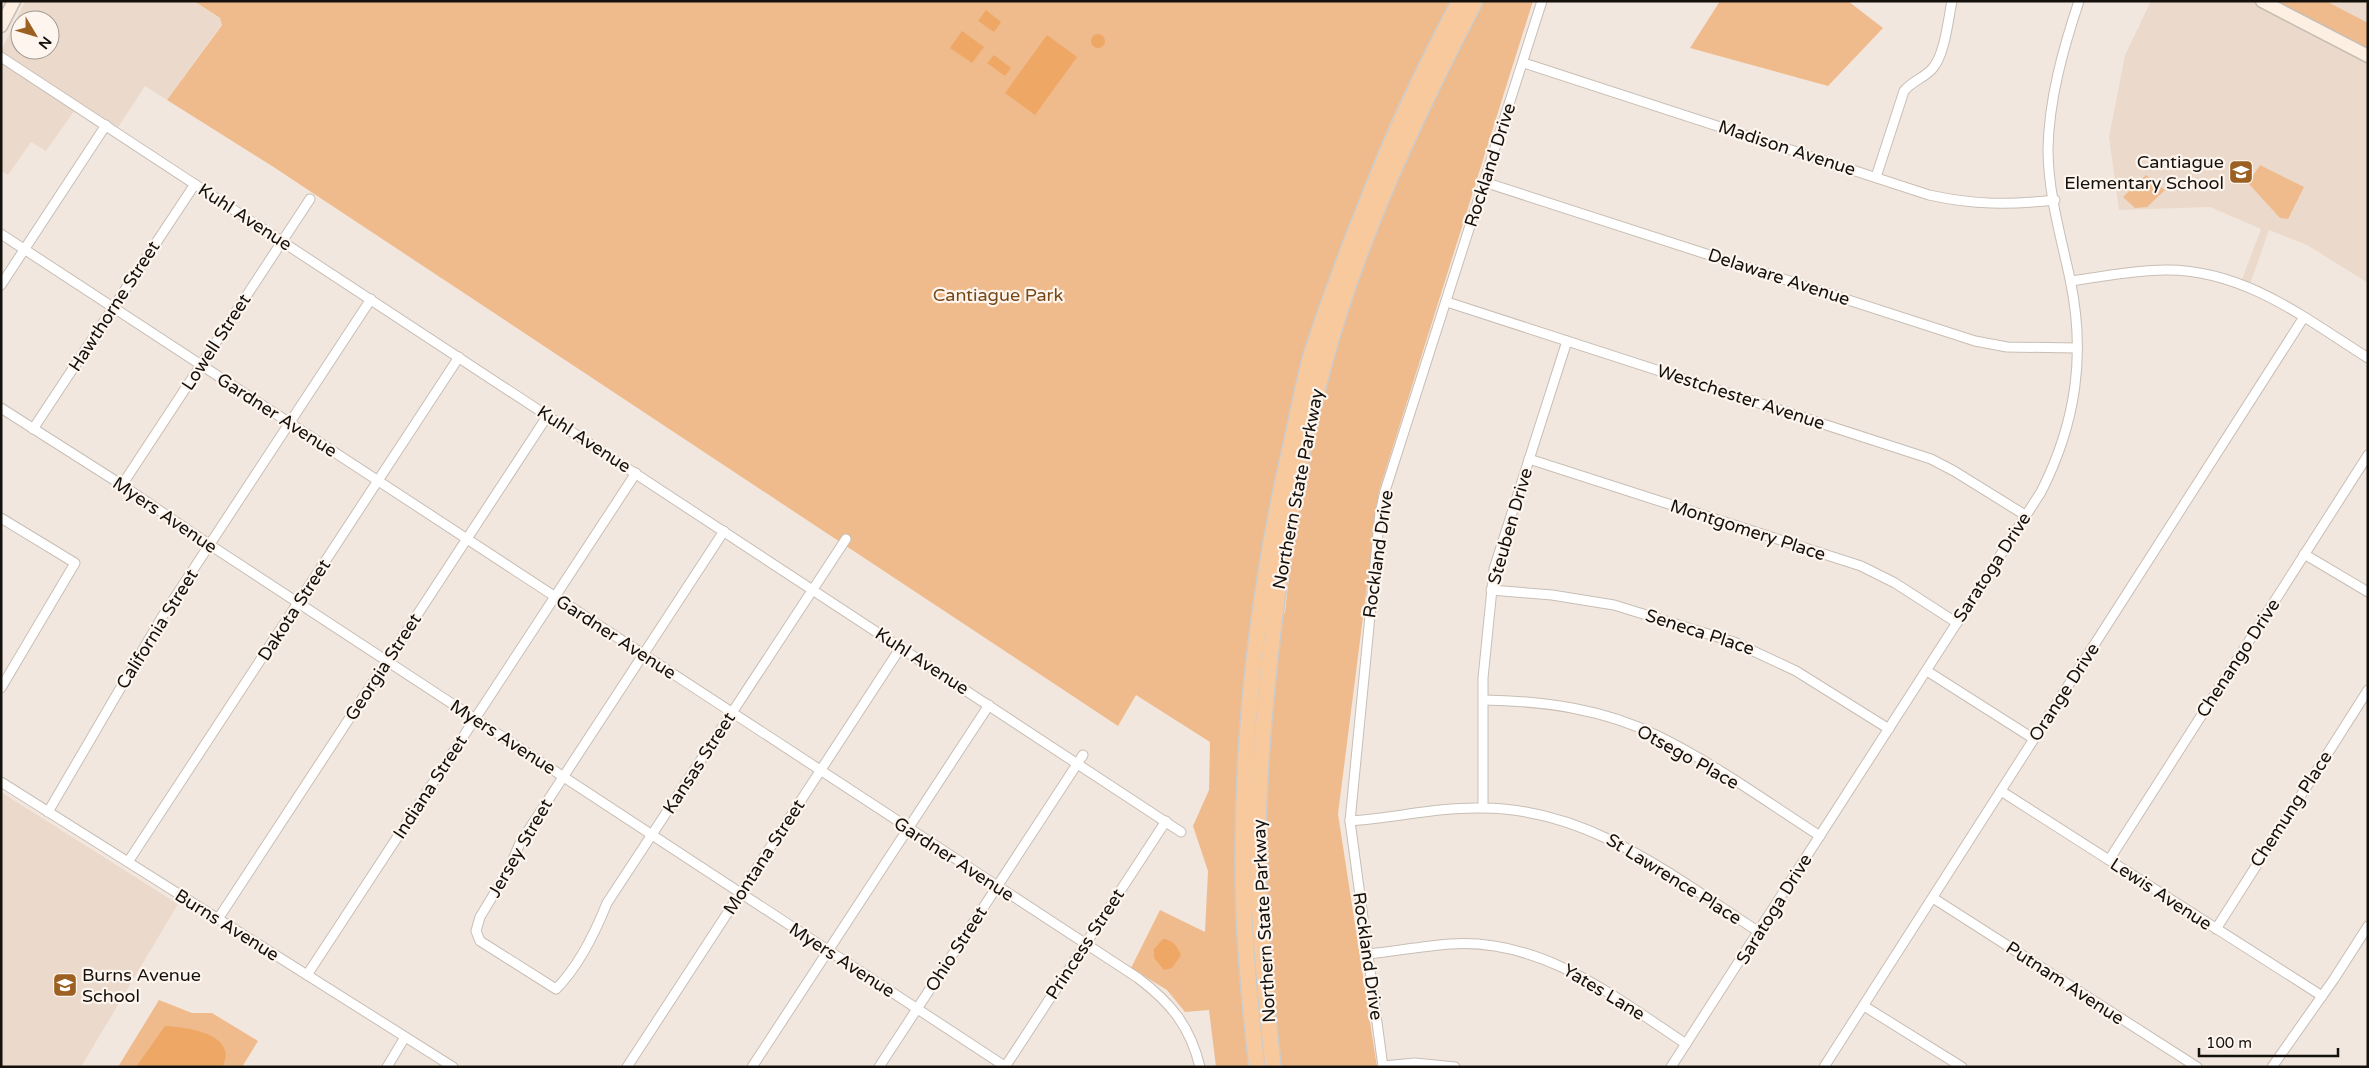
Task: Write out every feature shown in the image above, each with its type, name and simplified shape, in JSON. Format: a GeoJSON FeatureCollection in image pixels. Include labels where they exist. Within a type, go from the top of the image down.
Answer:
{"type":"FeatureCollection","features":[{"type":"Feature","properties":{"kind":"highway","name":"Northern State Parkway"},"geometry":{"type":"LineString","coordinates":[[1257,1067],[1248,980],[1244,910],[1245,788],[1258,634],[1285,502],[1311,355],[1366,203],[1411,100],[1460,1]]}},
{"type":"Feature","properties":{"kind":"highway","name":"Northern State Parkway"},"geometry":{"type":"LineString","coordinates":[[1285,502],[1341,308],[1370,228],[1430,87],[1475,1]]}},
{"type":"Feature","properties":{"kind":"highway","name":"Northern State Parkway"},"geometry":{"type":"LineString","coordinates":[[1273,1067],[1264,977],[1258,861],[1262,718],[1277,543]]}},
{"type":"Feature","properties":{"kind":"main road"},"geometry":{"type":"LineString","coordinates":[[1,26],[14,1]]}},
{"type":"Feature","properties":{"kind":"main road"},"geometry":{"type":"LineString","coordinates":[[2262,1],[2368,56]]}},
{"type":"Feature","properties":{"kind":"street","name":"Rockland Drive"},"geometry":{"type":"LineString","coordinates":[[1383,1066],[1350,821],[1380,513],[1385,491],[1524,63],[1542,1]]}},
{"type":"Feature","properties":{"kind":"street"},"geometry":{"type":"LineString","coordinates":[[1876,177],[1904,91],[1911,83],[1924,76],[1939,60],[1952,1]]}},
{"type":"Feature","properties":{"kind":"street","name":"Saratoga Drive"},"geometry":{"type":"LineString","coordinates":[[1671,1067],[2026,516],[2052,470],[2069,425],[2078,378],[2077,322],[2071,281],[2056,220],[2048,149],[2051,109],[2068,32],[2079,1]]}},
{"type":"Feature","properties":{"kind":"street","name":"Kuhl Avenue"},"geometry":{"type":"LineString","coordinates":[[1,56],[989,705],[1080,759],[1181,832]]}},
{"type":"Feature","properties":{"kind":"street","name":"Madison Avenue"},"geometry":{"type":"LineString","coordinates":[[1524,63],[1929,195],[1963,202],[1996,205],[2054,200]]}},
{"type":"Feature","properties":{"kind":"street"},"geometry":{"type":"LineString","coordinates":[[1,285],[106,125]]}},
{"type":"Feature","properties":{"kind":"street","name":"Delaware Avenue"},"geometry":{"type":"LineString","coordinates":[[1484,182],[1975,341],[2007,347],[2077,348]]}},
{"type":"Feature","properties":{"kind":"street","name":"Hawthorne Street"},"geometry":{"type":"LineString","coordinates":[[33,429],[194,184]]}},
{"type":"Feature","properties":{"kind":"street","name":"Lowell Street"},"geometry":{"type":"LineString","coordinates":[[122,485],[310,200]]}},
{"type":"Feature","properties":{"kind":"street","name":"Gardner Avenue"},"geometry":{"type":"LineString","coordinates":[[1,234],[997,886],[1161,996],[1180,1017],[1193,1043],[1200,1067]]}},
{"type":"Feature","properties":{"kind":"street"},"geometry":{"type":"LineString","coordinates":[[2071,281],[2141,270],[2200,273],[2226,279],[2274,298],[2368,358]]}},
{"type":"Feature","properties":{"kind":"street","name":"California Street"},"geometry":{"type":"LineString","coordinates":[[48,812],[162,617],[371,299]]}},
{"type":"Feature","properties":{"kind":"street","name":"Westchester Avenue"},"geometry":{"type":"LineString","coordinates":[[1447,302],[1931,459],[1954,471],[2026,516]]}},
{"type":"Feature","properties":{"kind":"street","name":"Orange Drive"},"geometry":{"type":"LineString","coordinates":[[1824,1067],[2304,317]]}},
{"type":"Feature","properties":{"kind":"street","name":"Steuben Drive"},"geometry":{"type":"LineString","coordinates":[[1483,808],[1483,678],[1491,590],[1499,552],[1567,341]]}},
{"type":"Feature","properties":{"kind":"street","name":"Dakota Street"},"geometry":{"type":"LineString","coordinates":[[128,862],[459,357]]}},
{"type":"Feature","properties":{"kind":"street","name":"Myers Avenue"},"geometry":{"type":"LineString","coordinates":[[1,408],[122,485],[210,545],[1005,1067]]}},
{"type":"Feature","properties":{"kind":"street","name":"Georgia Street"},"geometry":{"type":"LineString","coordinates":[[218,919],[548,415]]}},
{"type":"Feature","properties":{"kind":"street","name":"Chenango Drive"},"geometry":{"type":"LineString","coordinates":[[2109,860],[2368,455]]}},
{"type":"Feature","properties":{"kind":"street","name":"Montgomery Place"},"geometry":{"type":"LineString","coordinates":[[1529,458],[1861,566],[1895,583],[1956,623]]}},
{"type":"Feature","properties":{"kind":"street","name":"Indiana Street"},"geometry":{"type":"LineString","coordinates":[[307,975],[636,473]]}},
{"type":"Feature","properties":{"kind":"street"},"geometry":{"type":"LineString","coordinates":[[1,518],[74,563],[1,688]]}},
{"type":"Feature","properties":{"kind":"street","name":"Jersey Street"},"geometry":{"type":"LineString","coordinates":[[556,989],[480,941],[476,931],[480,917],[509,869],[520,843],[724,531]]}},
{"type":"Feature","properties":{"kind":"street","name":"Kansas Street"},"geometry":{"type":"LineString","coordinates":[[556,989],[567,978],[597,928],[607,903],[846,539]]}},
{"type":"Feature","properties":{"kind":"street"},"geometry":{"type":"LineString","coordinates":[[2304,554],[2368,592]]}},
{"type":"Feature","properties":{"kind":"street","name":"Seneca Place"},"geometry":{"type":"LineString","coordinates":[[1491,590],[1552,595],[1614,606],[1734,642],[1796,670],[1889,730]]}},
{"type":"Feature","properties":{"kind":"street","name":"Montana Street"},"geometry":{"type":"LineString","coordinates":[[627,1067],[901,647]]}},
{"type":"Feature","properties":{"kind":"street"},"geometry":{"type":"LineString","coordinates":[[1927,671],[2034,739]]}},
{"type":"Feature","properties":{"kind":"street","name":"Chemung Place"},"geometry":{"type":"LineString","coordinates":[[2216,929],[2368,690]]}},
{"type":"Feature","properties":{"kind":"street","name":"Otsego Place"},"geometry":{"type":"LineString","coordinates":[[1484,700],[1524,701],[1557,705],[1599,714],[1642,729],[1694,756],[1820,836]]}},
{"type":"Feature","properties":{"kind":"street"},"geometry":{"type":"LineString","coordinates":[[752,1067],[989,705]]}},
{"type":"Feature","properties":{"kind":"street","name":"Ohio Street"},"geometry":{"type":"LineString","coordinates":[[879,1067],[1080,759]]}},
{"type":"Feature","properties":{"kind":"street","name":"Burns Avenue"},"geometry":{"type":"LineString","coordinates":[[1,782],[453,1067]]}},
{"type":"Feature","properties":{"kind":"street","name":"Lewis Avenue"},"geometry":{"type":"LineString","coordinates":[[2001,792],[2322,996]]}},
{"type":"Feature","properties":{"kind":"street","name":"St Lawrence Place"},"geometry":{"type":"LineString","coordinates":[[1350,821],[1483,808],[1536,814],[1603,835],[1631,849],[1759,932]]}},
{"type":"Feature","properties":{"kind":"street","name":"Princess Street"},"geometry":{"type":"LineString","coordinates":[[1005,1067],[1166,821]]}},
{"type":"Feature","properties":{"kind":"street","name":"Putnam Avenue"},"geometry":{"type":"LineString","coordinates":[[1933,898],[2197,1067]]}},
{"type":"Feature","properties":{"kind":"street"},"geometry":{"type":"LineString","coordinates":[[2272,1067],[2368,926]]}},
{"type":"Feature","properties":{"kind":"street","name":"Yates Lane"},"geometry":{"type":"LineString","coordinates":[[1368,954],[1452,944],[1484,945],[1527,954],[1556,963],[1590,980],[1686,1044]]}},
{"type":"Feature","properties":{"kind":"street"},"geometry":{"type":"LineString","coordinates":[[1864,1006],[1962,1067]]}},
{"type":"Feature","properties":{"kind":"street"},"geometry":{"type":"LineString","coordinates":[[387,1067],[405,1037]]}},
{"type":"Feature","properties":{"kind":"street"},"geometry":{"type":"LineString","coordinates":[[1383,1066],[1415,1063],[1455,1067]]}},
{"type":"Feature","properties":{"kind":"shaded area"},"geometry":{"type":"Polygon","coordinates":[[[25,1],[194,1],[224,21],[167,100],[145,86],[117,129],[79,104],[46,151],[31,142],[8,175],[1,171],[1,51],[10,32],[10,60],[60,60],[60,10],[21,10],[25,1]]]}},
{"type":"Feature","properties":{"kind":"shaded area","name":"Cantiague Elementary School"},"geometry":{"type":"Polygon","coordinates":[[[2151,1],[2368,1],[2368,283],[2307,245],[2269,230],[2250,284],[2241,282],[2261,229],[2210,207],[2119,210],[2109,137],[2125,55],[2151,1]]]}},
{"type":"Feature","properties":{"kind":"shaded area"},"geometry":{"type":"Polygon","coordinates":[[[986,10],[1001,22],[994,32],[978,21],[986,10]]]}},
{"type":"Feature","properties":{"kind":"shaded area"},"geometry":{"type":"Polygon","coordinates":[[[962,31],[984,47],[972,63],[950,48],[962,31]]]}},
{"type":"Feature","properties":{"kind":"shaded area"},"geometry":{"type":"Polygon","coordinates":[[[1098,34],[1103,36],[1105,41],[1103,46],[1098,48],[1093,46],[1091,41],[1093,36],[1098,34]]]}},
{"type":"Feature","properties":{"kind":"shaded area"},"geometry":{"type":"Polygon","coordinates":[[[1047,35],[1077,57],[1035,115],[1005,93],[1047,35]]]}},
{"type":"Feature","properties":{"kind":"shaded area"},"geometry":{"type":"Polygon","coordinates":[[[994,55],[1011,68],[1005,76],[987,63],[994,55]]]}},
{"type":"Feature","properties":{"kind":"shaded area","name":"Burns Avenue School"},"geometry":{"type":"Polygon","coordinates":[[[1,792],[178,904],[81,1067],[1,1067],[1,792]]]}},
{"type":"Feature","properties":{"kind":"shaded area"},"geometry":{"type":"Polygon","coordinates":[[[1163,939],[1174,944],[1181,955],[1172,968],[1164,970],[1154,958],[1154,949],[1163,939]]]}},
{"type":"Feature","properties":{"kind":"shaded area"},"geometry":{"type":"Polygon","coordinates":[[[165,1026],[200,1031],[216,1039],[222,1044],[226,1053],[223,1067],[136,1067],[165,1026]]]}},
{"type":"Feature","properties":{"kind":"green space","name":"Cantiague Park"},"geometry":{"type":"Polygon","coordinates":[[[194,1],[1452,1],[1426,48],[1380,147],[1341,248],[1324,300],[1277,470],[1273,492],[1298,508],[1321,402],[1353,298],[1391,196],[1438,84],[1481,1],[1533,1],[1379,491],[1338,814],[1377,1067],[1279,1067],[1275,1039],[1267,915],[1267,790],[1271,707],[1279,623],[1285,612],[1293,543],[1266,527],[1251,650],[1251,1067],[1216,1067],[1209,1010],[1185,1012],[1167,990],[1131,968],[1160,910],[1205,932],[1208,871],[1193,826],[1209,790],[1210,742],[1136,695],[1118,726],[272,166],[167,100],[222,25],[220,18],[194,1]]]}},
{"type":"Feature","properties":{"kind":"green space"},"geometry":{"type":"Polygon","coordinates":[[[1720,1],[1848,1],[1883,28],[1828,86],[1690,48],[1720,1]]]}},
{"type":"Feature","properties":{"kind":"green space"},"geometry":{"type":"Polygon","coordinates":[[[2268,1],[2326,1],[2368,23],[2368,56],[2268,1]]]}},
{"type":"Feature","properties":{"kind":"green space"},"geometry":{"type":"Polygon","coordinates":[[[2260,165],[2304,187],[2288,219],[2280,218],[2248,183],[2260,165]]]}},
{"type":"Feature","properties":{"kind":"green space"},"geometry":{"type":"Polygon","coordinates":[[[2146,175],[2165,190],[2147,207],[2135,208],[2123,197],[2146,175]]]}},
{"type":"Feature","properties":{"kind":"green space"},"geometry":{"type":"Polygon","coordinates":[[[159,1000],[192,1013],[212,1013],[258,1041],[242,1067],[118,1067],[159,1000]]]}},
{"type":"Feature","properties":{"kind":"place","name":"Cantiague Elementary School"},"geometry":{"type":"Point","coordinates":[2241,172]}},
{"type":"Feature","properties":{"kind":"place","name":"Burns Avenue School"},"geometry":{"type":"Point","coordinates":[65,985]}}]}
